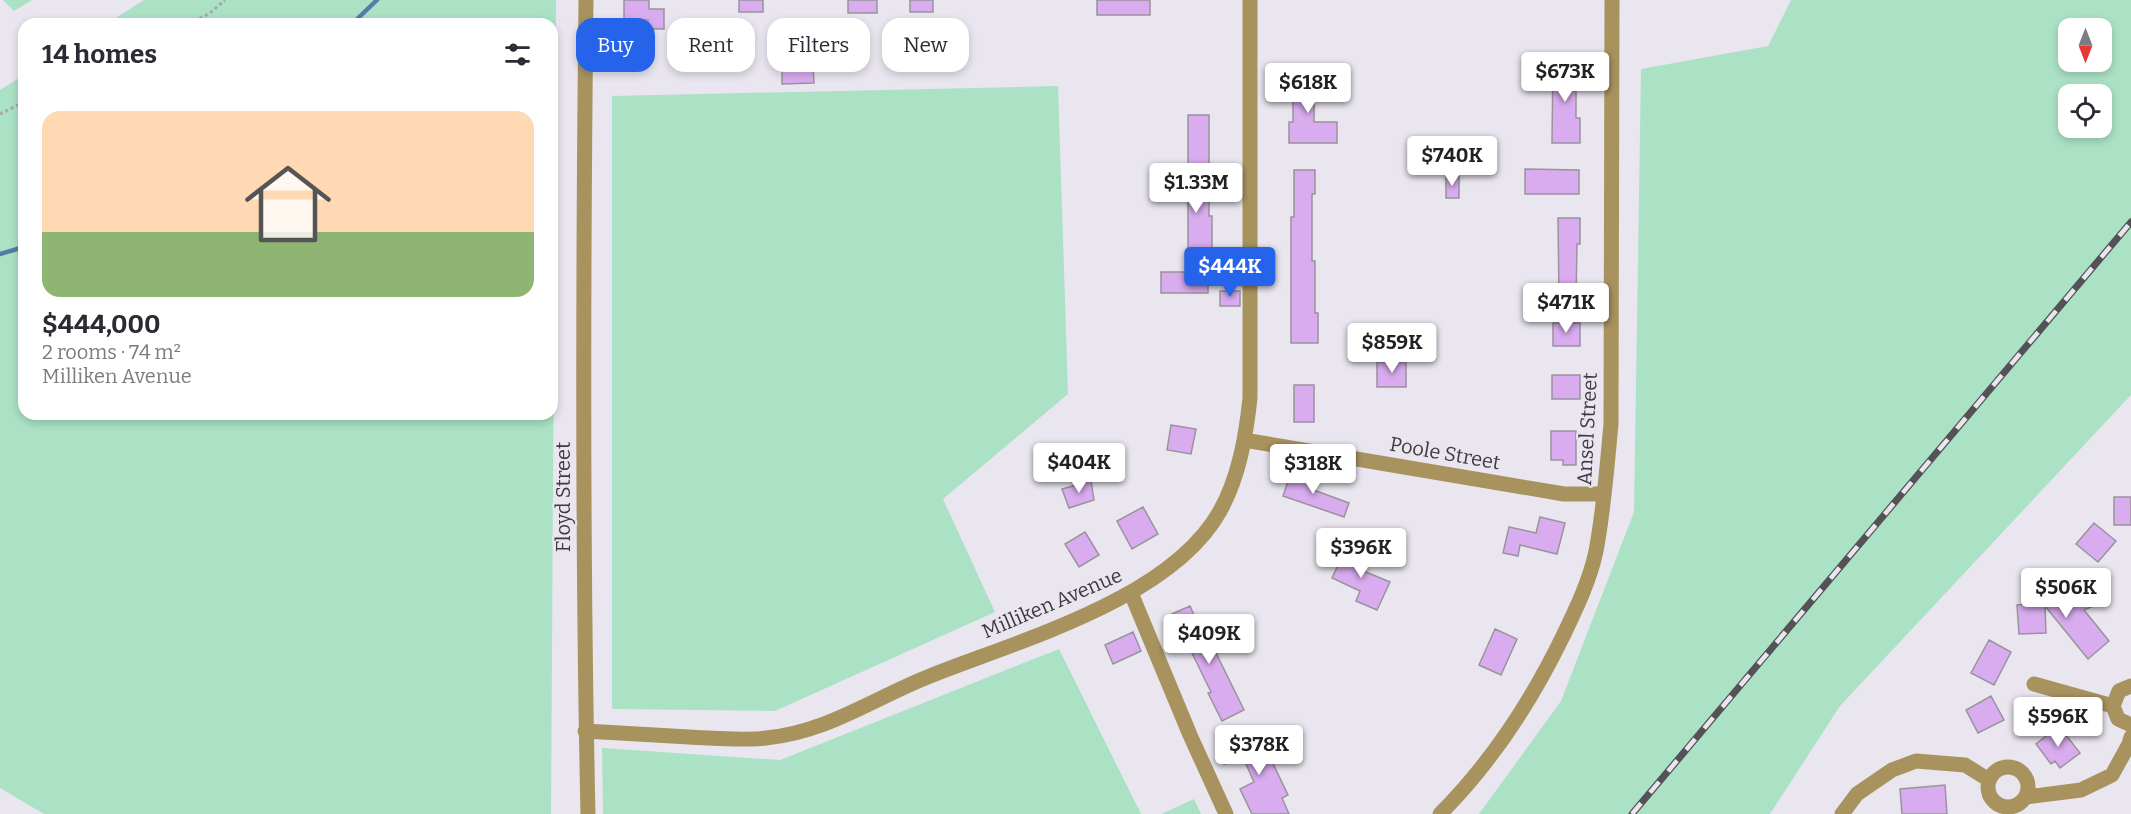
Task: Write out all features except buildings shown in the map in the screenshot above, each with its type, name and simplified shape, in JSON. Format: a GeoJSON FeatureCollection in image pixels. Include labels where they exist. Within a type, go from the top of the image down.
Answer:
{"type":"FeatureCollection","features":[{"type":"Feature","properties":{"kind":"street","name":"Floyd Street"},"geometry":{"type":"LineString","coordinates":[[586,0],[585,731],[588,814]]}},
{"type":"Feature","properties":{"kind":"street","name":"Milliken Avenue"},"geometry":{"type":"LineString","coordinates":[[585,731],[729,739],[766,738],[804,732],[839,720],[927,677],[1074,620],[1131,593],[1180,560],[1199,540],[1220,512],[1236,470],[1244,440],[1251,376],[1250,0]]}},
{"type":"Feature","properties":{"kind":"street","name":"Ansel Street"},"geometry":{"type":"LineString","coordinates":[[1440,814],[1505,738],[1546,672],[1573,615],[1595,552],[1611,424],[1612,0]]}},
{"type":"Feature","properties":{"kind":"street","name":"Poole Street"},"geometry":{"type":"LineString","coordinates":[[1244,440],[1564,494],[1604,494]]}},
{"type":"Feature","properties":{"kind":"street"},"geometry":{"type":"LineString","coordinates":[[1131,593],[1190,735],[1226,814]]}},
{"type":"Feature","properties":{"kind":"street"},"geometry":{"type":"LineString","coordinates":[[2034,684],[2113,706]]}},
{"type":"Feature","properties":{"kind":"street"},"geometry":{"type":"LineString","coordinates":[[2131,686],[2119,691],[2113,706],[2118,719],[2131,725]]}},
{"type":"Feature","properties":{"kind":"street"},"geometry":{"type":"LineString","coordinates":[[2026,797],[2081,790],[2112,775],[2131,736]]}},
{"type":"Feature","properties":{"kind":"street"},"geometry":{"type":"LineString","coordinates":[[1842,814],[1857,794],[1892,770],[1916,761],[1965,765],[1989,780]]}},
{"type":"Feature","properties":{"kind":"street"},"geometry":{"type":"LineString","coordinates":[[2008,766],[2023,772],[2029,787],[2026,797],[2023,802],[2008,808],[1992,809],[1989,780],[1994,772],[2008,766]]}},
{"type":"Feature","properties":{"kind":"path"},"geometry":{"type":"LineString","coordinates":[[200,18],[225,0]]}},
{"type":"Feature","properties":{"kind":"path"},"geometry":{"type":"LineString","coordinates":[[0,114],[18,105]]}},
{"type":"Feature","properties":{"kind":"green space"},"geometry":{"type":"Polygon","coordinates":[[[3,0],[32,0],[14,11],[3,0]]]}},
{"type":"Feature","properties":{"kind":"green space"},"geometry":{"type":"Polygon","coordinates":[[[144,0],[556,0],[556,18],[116,18],[144,0]]]}},
{"type":"Feature","properties":{"kind":"green space"},"geometry":{"type":"Polygon","coordinates":[[[1791,0],[2131,0],[2131,395],[1840,706],[1770,814],[1479,814],[1561,701],[1634,512],[1641,69],[1768,46],[1791,0]]]}},
{"type":"Feature","properties":{"kind":"green space"},"geometry":{"type":"Polygon","coordinates":[[[18,79],[18,420],[553,420],[551,814],[44,814],[0,788],[0,90],[18,79]]]}},
{"type":"Feature","properties":{"kind":"green space"},"geometry":{"type":"Polygon","coordinates":[[[1058,86],[1068,394],[943,499],[995,612],[775,711],[612,709],[612,96],[1058,86]]]}},
{"type":"Feature","properties":{"kind":"green space"},"geometry":{"type":"Polygon","coordinates":[[[1059,649],[1141,814],[603,814],[602,748],[780,760],[1059,649]]]}},
{"type":"Feature","properties":{"kind":"green space"},"geometry":{"type":"Polygon","coordinates":[[[1194,799],[1201,814],[1161,814],[1194,799]]]}},
{"type":"Feature","properties":{"kind":"waterway"},"geometry":{"type":"LineString","coordinates":[[358,18],[377,0]]}},
{"type":"Feature","properties":{"kind":"waterway"},"geometry":{"type":"LineString","coordinates":[[0,254],[18,249]]}},
{"type":"Feature","properties":{"kind":"railway"},"geometry":{"type":"LineString","coordinates":[[1632,814],[2131,222]]}}]}
